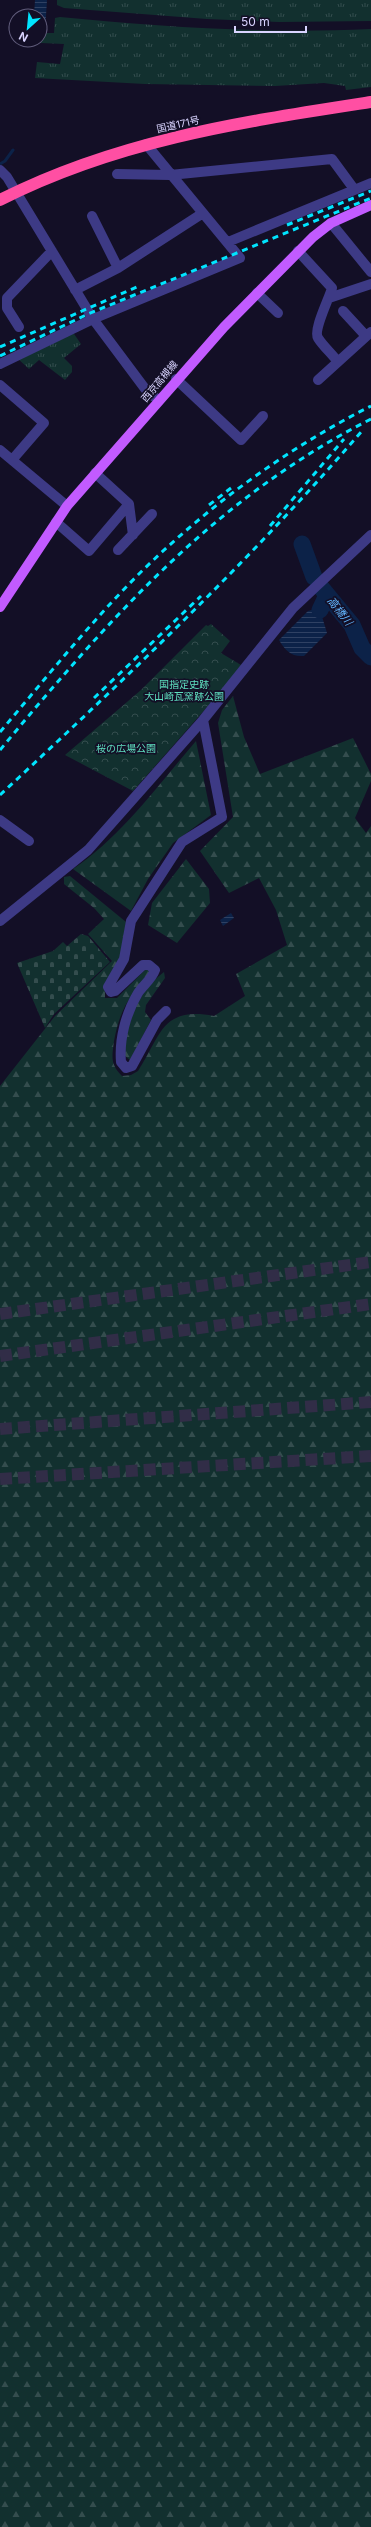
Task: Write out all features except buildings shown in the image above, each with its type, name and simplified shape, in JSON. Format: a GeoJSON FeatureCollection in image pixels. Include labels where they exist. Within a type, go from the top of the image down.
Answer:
{"type":"FeatureCollection","features":[{"type":"Feature","properties":{"kind":"highway","name":"国道171号"},"geometry":{"type":"LineString","coordinates":[[0,200],[99,157],[146,144],[232,124],[371,102]]}},
{"type":"Feature","properties":{"kind":"main road","name":"西京高槻線"},"geometry":{"type":"LineString","coordinates":[[0,607],[67,506],[176,379],[298,251],[331,223],[371,205]]}},
{"type":"Feature","properties":{"kind":"street"},"geometry":{"type":"LineString","coordinates":[[0,364],[93,320],[240,258],[170,175],[146,144]]}},
{"type":"Feature","properties":{"kind":"street"},"geometry":{"type":"LineString","coordinates":[[117,174],[170,175],[332,159],[354,189]]}},
{"type":"Feature","properties":{"kind":"street"},"geometry":{"type":"LineString","coordinates":[[4,174],[93,320],[149,394],[158,399]]}},
{"type":"Feature","properties":{"kind":"street"},"geometry":{"type":"LineString","coordinates":[[228,242],[371,183]]}},
{"type":"Feature","properties":{"kind":"street"},"geometry":{"type":"LineString","coordinates":[[75,290],[118,268],[203,213]]}},
{"type":"Feature","properties":{"kind":"street"},"geometry":{"type":"LineString","coordinates":[[92,216],[118,268]]}},
{"type":"Feature","properties":{"kind":"street"},"geometry":{"type":"LineString","coordinates":[[331,223],[371,272]]}},
{"type":"Feature","properties":{"kind":"street"},"geometry":{"type":"LineString","coordinates":[[19,326],[3,310],[7,298],[52,251]]}},
{"type":"Feature","properties":{"kind":"street"},"geometry":{"type":"LineString","coordinates":[[298,251],[332,288],[316,331],[318,338],[338,362]]}},
{"type":"Feature","properties":{"kind":"street"},"geometry":{"type":"LineString","coordinates":[[329,298],[371,284]]}},
{"type":"Feature","properties":{"kind":"street"},"geometry":{"type":"LineString","coordinates":[[257,293],[278,313]]}},
{"type":"Feature","properties":{"kind":"street"},"geometry":{"type":"LineString","coordinates":[[318,380],[369,334],[343,311]]}},
{"type":"Feature","properties":{"kind":"street"},"geometry":{"type":"LineString","coordinates":[[176,379],[241,440],[263,416]]}},
{"type":"Feature","properties":{"kind":"street"},"geometry":{"type":"LineString","coordinates":[[0,385],[44,423],[12,460]]}},
{"type":"Feature","properties":{"kind":"street"},"geometry":{"type":"LineString","coordinates":[[0,450],[67,506]]}},
{"type":"Feature","properties":{"kind":"street"},"geometry":{"type":"LineString","coordinates":[[95,473],[129,504],[133,534]]}},
{"type":"Feature","properties":{"kind":"street"},"geometry":{"type":"LineString","coordinates":[[56,522],[89,551],[129,504]]}},
{"type":"Feature","properties":{"kind":"street"},"geometry":{"type":"LineString","coordinates":[[118,550],[152,514]]}},
{"type":"Feature","properties":{"kind":"street"},"geometry":{"type":"LineString","coordinates":[[0,921],[88,850],[203,720],[293,608],[371,535]]}},
{"type":"Feature","properties":{"kind":"street"},"geometry":{"type":"LineString","coordinates":[[166,1011],[157,1020],[132,1066],[126,1068],[121,1062],[120,1052],[126,1017],[138,992],[155,970],[149,965],[143,965],[115,991],[111,992],[108,987],[124,959],[131,921],[182,842],[222,817],[203,720]]}},
{"type":"Feature","properties":{"kind":"street"},"geometry":{"type":"LineString","coordinates":[[0,820],[29,841]]}},
{"type":"Feature","properties":{"kind":"green space"},"geometry":{"type":"Polygon","coordinates":[[[57,0],[371,0],[371,21],[279,22],[207,19],[64,8],[57,5],[57,0]]]}},
{"type":"Feature","properties":{"kind":"green space"},"geometry":{"type":"Polygon","coordinates":[[[60,17],[215,29],[293,31],[371,29],[371,87],[346,90],[345,86],[324,83],[275,86],[145,84],[35,78],[37,62],[60,64],[64,44],[48,43],[48,33],[54,33],[55,18],[60,17]]]}},
{"type":"Feature","properties":{"kind":"green space"},"geometry":{"type":"Polygon","coordinates":[[[72,331],[81,344],[64,358],[72,366],[72,372],[65,380],[39,360],[29,369],[16,357],[72,331]]]}},
{"type":"Feature","properties":{"kind":"green space"},"geometry":{"type":"Polygon","coordinates":[[[211,624],[230,641],[221,653],[241,665],[223,689],[133,791],[65,755],[141,690],[206,625],[208,626],[211,624]]]}},
{"type":"Feature","properties":{"kind":"green space"},"geometry":{"type":"Polygon","coordinates":[[[233,696],[244,737],[260,774],[353,738],[371,774],[371,781],[355,818],[366,833],[371,826],[371,2527],[0,2527],[0,1086],[55,1016],[112,961],[88,934],[104,919],[94,908],[64,884],[64,877],[70,876],[126,922],[121,958],[105,983],[105,998],[117,998],[147,968],[151,971],[127,1003],[116,1030],[112,1056],[115,1068],[122,1076],[131,1075],[138,1071],[158,1036],[173,1020],[183,1015],[196,1014],[214,1016],[245,996],[236,974],[287,945],[276,910],[259,878],[229,893],[200,851],[233,817],[218,723],[222,710],[233,696]]]}},
{"type":"Feature","properties":{"kind":"green space"},"geometry":{"type":"Polygon","coordinates":[[[196,741],[211,815],[173,843],[148,879],[131,911],[73,869],[91,856],[123,826],[196,741]]]}},
{"type":"Feature","properties":{"kind":"green space"},"geometry":{"type":"Polygon","coordinates":[[[186,859],[209,889],[210,903],[177,943],[148,925],[152,903],[186,859]]]}},
{"type":"Feature","properties":{"kind":"green space"},"geometry":{"type":"Polygon","coordinates":[[[81,934],[88,936],[110,962],[54,1014],[45,1028],[17,963],[53,951],[63,942],[67,946],[81,934]]]}},
{"type":"Feature","properties":{"kind":"green space"},"geometry":{"type":"Polygon","coordinates":[[[164,972],[165,978],[146,1005],[145,1012],[151,1020],[130,1060],[124,1055],[125,1043],[135,1009],[140,998],[147,989],[164,972]]]}},
{"type":"Feature","properties":{"kind":"water"},"geometry":{"type":"Polygon","coordinates":[[[35,0],[47,0],[46,8],[34,8],[35,0]]]}},
{"type":"Feature","properties":{"kind":"water"},"geometry":{"type":"Polygon","coordinates":[[[315,609],[320,610],[327,633],[304,656],[292,654],[286,650],[279,640],[308,611],[315,609]]]}},
{"type":"Feature","properties":{"kind":"water"},"geometry":{"type":"Polygon","coordinates":[[[231,913],[234,918],[223,926],[220,920],[231,913]]]}},
{"type":"Feature","properties":{"kind":"waterway"},"geometry":{"type":"LineString","coordinates":[[0,164],[5,161],[13,150]]}},
{"type":"Feature","properties":{"kind":"waterway","name":"高橋川"},"geometry":{"type":"LineString","coordinates":[[302,544],[314,577]]}},
{"type":"Feature","properties":{"kind":"waterway","name":"高橋川"},"geometry":{"type":"LineString","coordinates":[[319,585],[352,625],[362,648],[371,657]]}},
{"type":"Feature","properties":{"kind":"waterway"},"geometry":{"type":"LineString","coordinates":[[320,610],[327,595]]}},
{"type":"Feature","properties":{"kind":"tunnel"},"geometry":{"type":"LineString","coordinates":[[0,1314],[371,1262]]}},
{"type":"Feature","properties":{"kind":"tunnel"},"geometry":{"type":"LineString","coordinates":[[0,1356],[371,1304]]}},
{"type":"Feature","properties":{"kind":"tunnel"},"geometry":{"type":"LineString","coordinates":[[0,1429],[371,1402]]}},
{"type":"Feature","properties":{"kind":"tunnel"},"geometry":{"type":"LineString","coordinates":[[0,1479],[371,1456]]}},
{"type":"Feature","properties":{"kind":"railway"},"geometry":{"type":"LineString","coordinates":[[287,225],[371,191]]}},
{"type":"Feature","properties":{"kind":"railway"},"geometry":{"type":"LineString","coordinates":[[0,356],[88,314],[371,198]]}},
{"type":"Feature","properties":{"kind":"railway"},"geometry":{"type":"LineString","coordinates":[[0,347],[139,286]]}},
{"type":"Feature","properties":{"kind":"railway"},"geometry":{"type":"LineString","coordinates":[[0,732],[106,608],[144,569],[196,522],[223,500],[280,459],[340,422],[371,406]]}},
{"type":"Feature","properties":{"kind":"railway"},"geometry":{"type":"LineString","coordinates":[[0,750],[82,654],[168,565],[214,524],[263,485],[315,450],[371,419]]}},
{"type":"Feature","properties":{"kind":"railway"},"geometry":{"type":"LineString","coordinates":[[0,795],[140,663],[231,573],[361,432]]}},
{"type":"Feature","properties":{"kind":"railway"},"geometry":{"type":"LineString","coordinates":[[270,526],[344,439]]}},
{"type":"Feature","properties":{"kind":"railway"},"geometry":{"type":"LineString","coordinates":[[209,505],[231,488]]}},
{"type":"Feature","properties":{"kind":"railway"},"geometry":{"type":"LineString","coordinates":[[94,698],[201,596]]}},
{"type":"Feature","properties":{"kind":"park label","name":"国指定史跡 大山崎瓦窯跡公園"},"geometry":{"type":"Point","coordinates":[184,690]}},
{"type":"Feature","properties":{"kind":"park label","name":"桜の広場公園"},"geometry":{"type":"Point","coordinates":[126,748]}}]}
